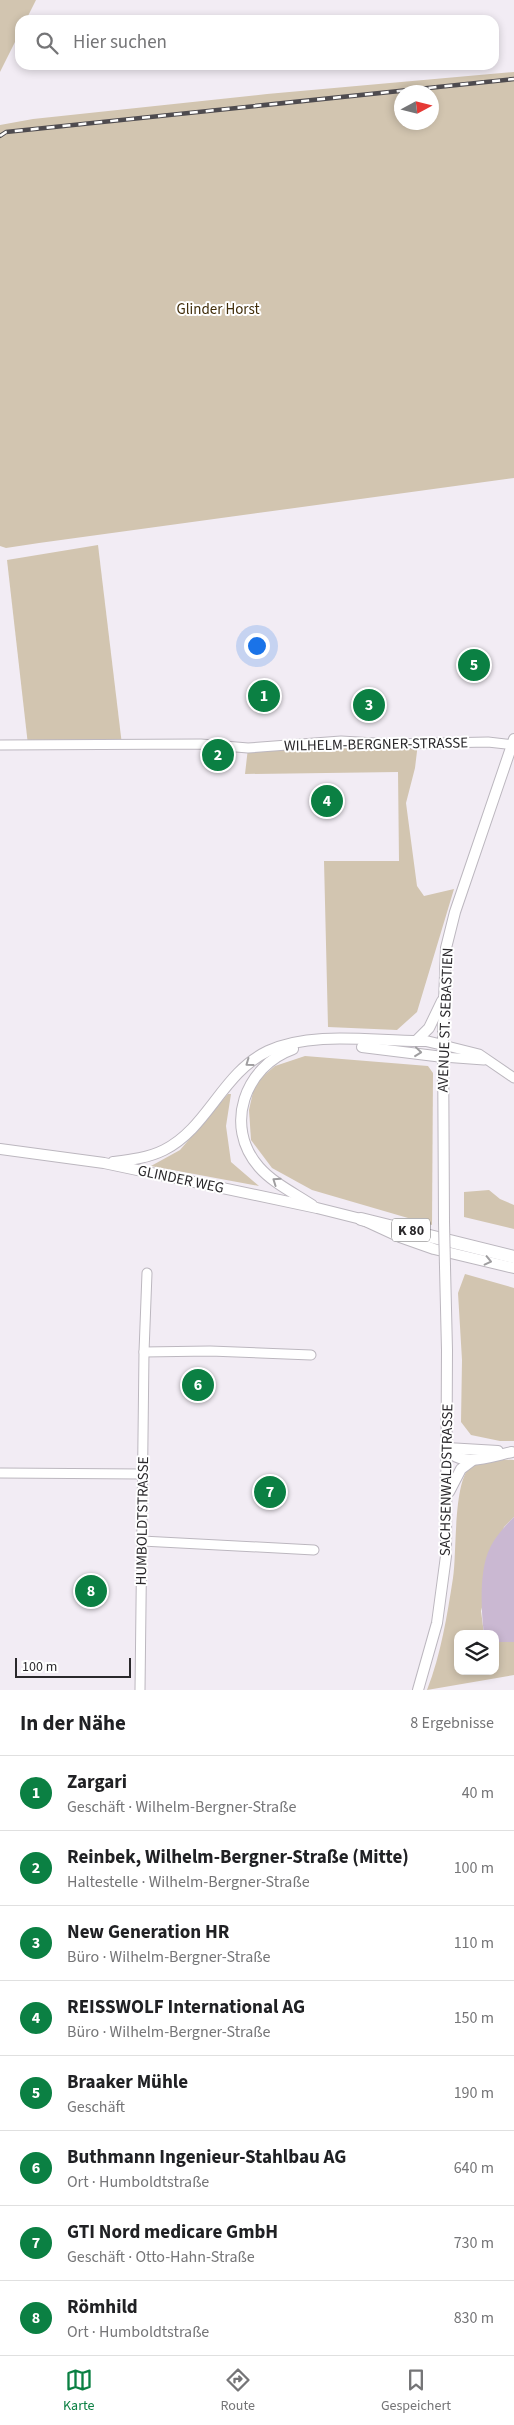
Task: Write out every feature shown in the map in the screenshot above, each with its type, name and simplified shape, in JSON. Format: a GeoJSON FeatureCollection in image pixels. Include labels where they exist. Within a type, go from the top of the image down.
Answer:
{"type":"FeatureCollection","features":[{"type":"Feature","properties":{"kind":"highway","name":"K 80"},"geometry":{"type":"LineString","coordinates":[[361,1219],[514,1257]]}},
{"type":"Feature","properties":{"kind":"main road","name":"AVENUE ST. SEBASTIEN"},"geometry":{"type":"LineString","coordinates":[[445,1267],[443,1045],[445,963],[450,932],[514,743]]}},
{"type":"Feature","properties":{"kind":"main road"},"geometry":{"type":"LineString","coordinates":[[416,1041],[429,1028],[444,996]]}},
{"type":"Feature","properties":{"kind":"main road"},"geometry":{"type":"LineString","coordinates":[[104,1163],[146,1156],[175,1144],[196,1123],[234,1075],[255,1058],[278,1047],[290,1043],[320,1040],[416,1041],[443,1045]]}},
{"type":"Feature","properties":{"kind":"main road"},"geometry":{"type":"LineString","coordinates":[[317,1208],[268,1175],[259,1166],[243,1138],[241,1113],[246,1093],[257,1073],[282,1053],[314,1044],[357,1046],[443,1057]]}},
{"type":"Feature","properties":{"kind":"main road","name":"GLINDER WEG"},"geometry":{"type":"LineString","coordinates":[[0,1149],[104,1163],[317,1208],[361,1219],[400,1237],[434,1249],[514,1268]]}},
{"type":"Feature","properties":{"kind":"main road","name":"SACHSENWALDSTRASSE"},"geometry":{"type":"LineString","coordinates":[[418,1690],[437,1623],[443,1585],[447,1497],[445,1267]]}},
{"type":"Feature","properties":{"kind":"main road"},"geometry":{"type":"LineString","coordinates":[[447,1448],[513,1452]]}},
{"type":"Feature","properties":{"kind":"main road"},"geometry":{"type":"LineString","coordinates":[[447,1448],[456,1458],[463,1460],[513,1452]]}},
{"type":"Feature","properties":{"kind":"main road"},"geometry":{"type":"LineString","coordinates":[[447,1497],[461,1469],[474,1458]]}},
{"type":"Feature","properties":{"kind":"street","name":"WILHELM-BERGNER-STRASSE"},"geometry":{"type":"LineString","coordinates":[[0,745],[201,744],[248,748],[341,741],[392,744],[514,743]]}},
{"type":"Feature","properties":{"kind":"street"},"geometry":{"type":"LineString","coordinates":[[443,1045],[479,1054],[514,1078]]}},
{"type":"Feature","properties":{"kind":"street"},"geometry":{"type":"LineString","coordinates":[[443,1057],[481,1059],[500,1067]]}},
{"type":"Feature","properties":{"kind":"street","name":"HUMBOLDTSTRASSE"},"geometry":{"type":"LineString","coordinates":[[140,1690],[144,1352],[147,1273]]}},
{"type":"Feature","properties":{"kind":"street"},"geometry":{"type":"LineString","coordinates":[[144,1352],[311,1355]]}},
{"type":"Feature","properties":{"kind":"street"},"geometry":{"type":"LineString","coordinates":[[0,1473],[142,1474]]}},
{"type":"Feature","properties":{"kind":"street"},"geometry":{"type":"LineString","coordinates":[[142,1541],[314,1550]]}},
{"type":"Feature","properties":{"kind":"green space"},"geometry":{"type":"Polygon","coordinates":[[[0,0],[36,0],[28,15],[15,15],[15,42],[0,72],[0,0]]]}},
{"type":"Feature","properties":{"kind":"green space","name":"Glinder Horst"},"geometry":{"type":"Polygon","coordinates":[[[514,72],[514,478],[6,548],[0,546],[0,125],[33,119],[267,94],[514,72]]]}},
{"type":"Feature","properties":{"kind":"green space"},"geometry":{"type":"Polygon","coordinates":[[[98,545],[122,745],[28,745],[7,560],[98,545]]]}},
{"type":"Feature","properties":{"kind":"green space"},"geometry":{"type":"Polygon","coordinates":[[[418,743],[415,768],[406,803],[417,886],[424,896],[454,889],[417,1012],[397,1030],[328,1027],[324,861],[399,861],[398,772],[245,774],[248,748],[418,743]]]}},
{"type":"Feature","properties":{"kind":"green space"},"geometry":{"type":"Polygon","coordinates":[[[305,1056],[428,1066],[433,1073],[432,1225],[312,1190],[272,1168],[251,1140],[249,1110],[255,1083],[275,1066],[305,1056]]]}},
{"type":"Feature","properties":{"kind":"green space"},"geometry":{"type":"Polygon","coordinates":[[[228,1094],[231,1094],[226,1126],[231,1162],[259,1186],[151,1166],[180,1150],[228,1094]]]}},
{"type":"Feature","properties":{"kind":"green space"},"geometry":{"type":"Polygon","coordinates":[[[489,1190],[500,1199],[514,1205],[514,1229],[464,1217],[464,1192],[489,1190]]]}},
{"type":"Feature","properties":{"kind":"green space"},"geometry":{"type":"Polygon","coordinates":[[[465,1274],[514,1288],[514,1441],[500,1441],[471,1435],[461,1422],[462,1360],[458,1293],[465,1274]]]}},
{"type":"Feature","properties":{"kind":"green space"},"geometry":{"type":"Polygon","coordinates":[[[514,1460],[514,1517],[504,1527],[481,1611],[483,1630],[454,1630],[454,1675],[499,1675],[499,1642],[514,1642],[514,1675],[427,1690],[440,1649],[453,1578],[458,1503],[461,1488],[470,1467],[479,1462],[514,1460]]]}},
{"type":"Feature","properties":{"kind":"shaded area"},"geometry":{"type":"Polygon","coordinates":[[[514,1517],[514,1642],[499,1642],[499,1630],[484,1630],[482,1578],[486,1557],[500,1532],[514,1517]]]}},
{"type":"Feature","properties":{"kind":"railway"},"geometry":{"type":"LineString","coordinates":[[0,136],[6,132],[514,79]]}},
{"type":"Feature","properties":{"kind":"place","name":"Braaker Mühle"},"geometry":{"type":"Point","coordinates":[474,665]}},
{"type":"Feature","properties":{"kind":"place","name":"Zargari"},"geometry":{"type":"Point","coordinates":[264,696]}},
{"type":"Feature","properties":{"kind":"place","name":"New Generation HR"},"geometry":{"type":"Point","coordinates":[369,705]}},
{"type":"Feature","properties":{"kind":"place","name":"Reinbek, Wilhelm-Bergner-Straße (Mitte)"},"geometry":{"type":"Point","coordinates":[218,755]}},
{"type":"Feature","properties":{"kind":"place","name":"REISSWOLF International AG"},"geometry":{"type":"Point","coordinates":[327,801]}},
{"type":"Feature","properties":{"kind":"place","name":"Buthmann Ingenieur-Stahlbau AG"},"geometry":{"type":"Point","coordinates":[198,1385]}},
{"type":"Feature","properties":{"kind":"place","name":"GTI Nord medicare GmbH"},"geometry":{"type":"Point","coordinates":[270,1492]}},
{"type":"Feature","properties":{"kind":"place","name":"Römhild"},"geometry":{"type":"Point","coordinates":[91,1591]}}]}
